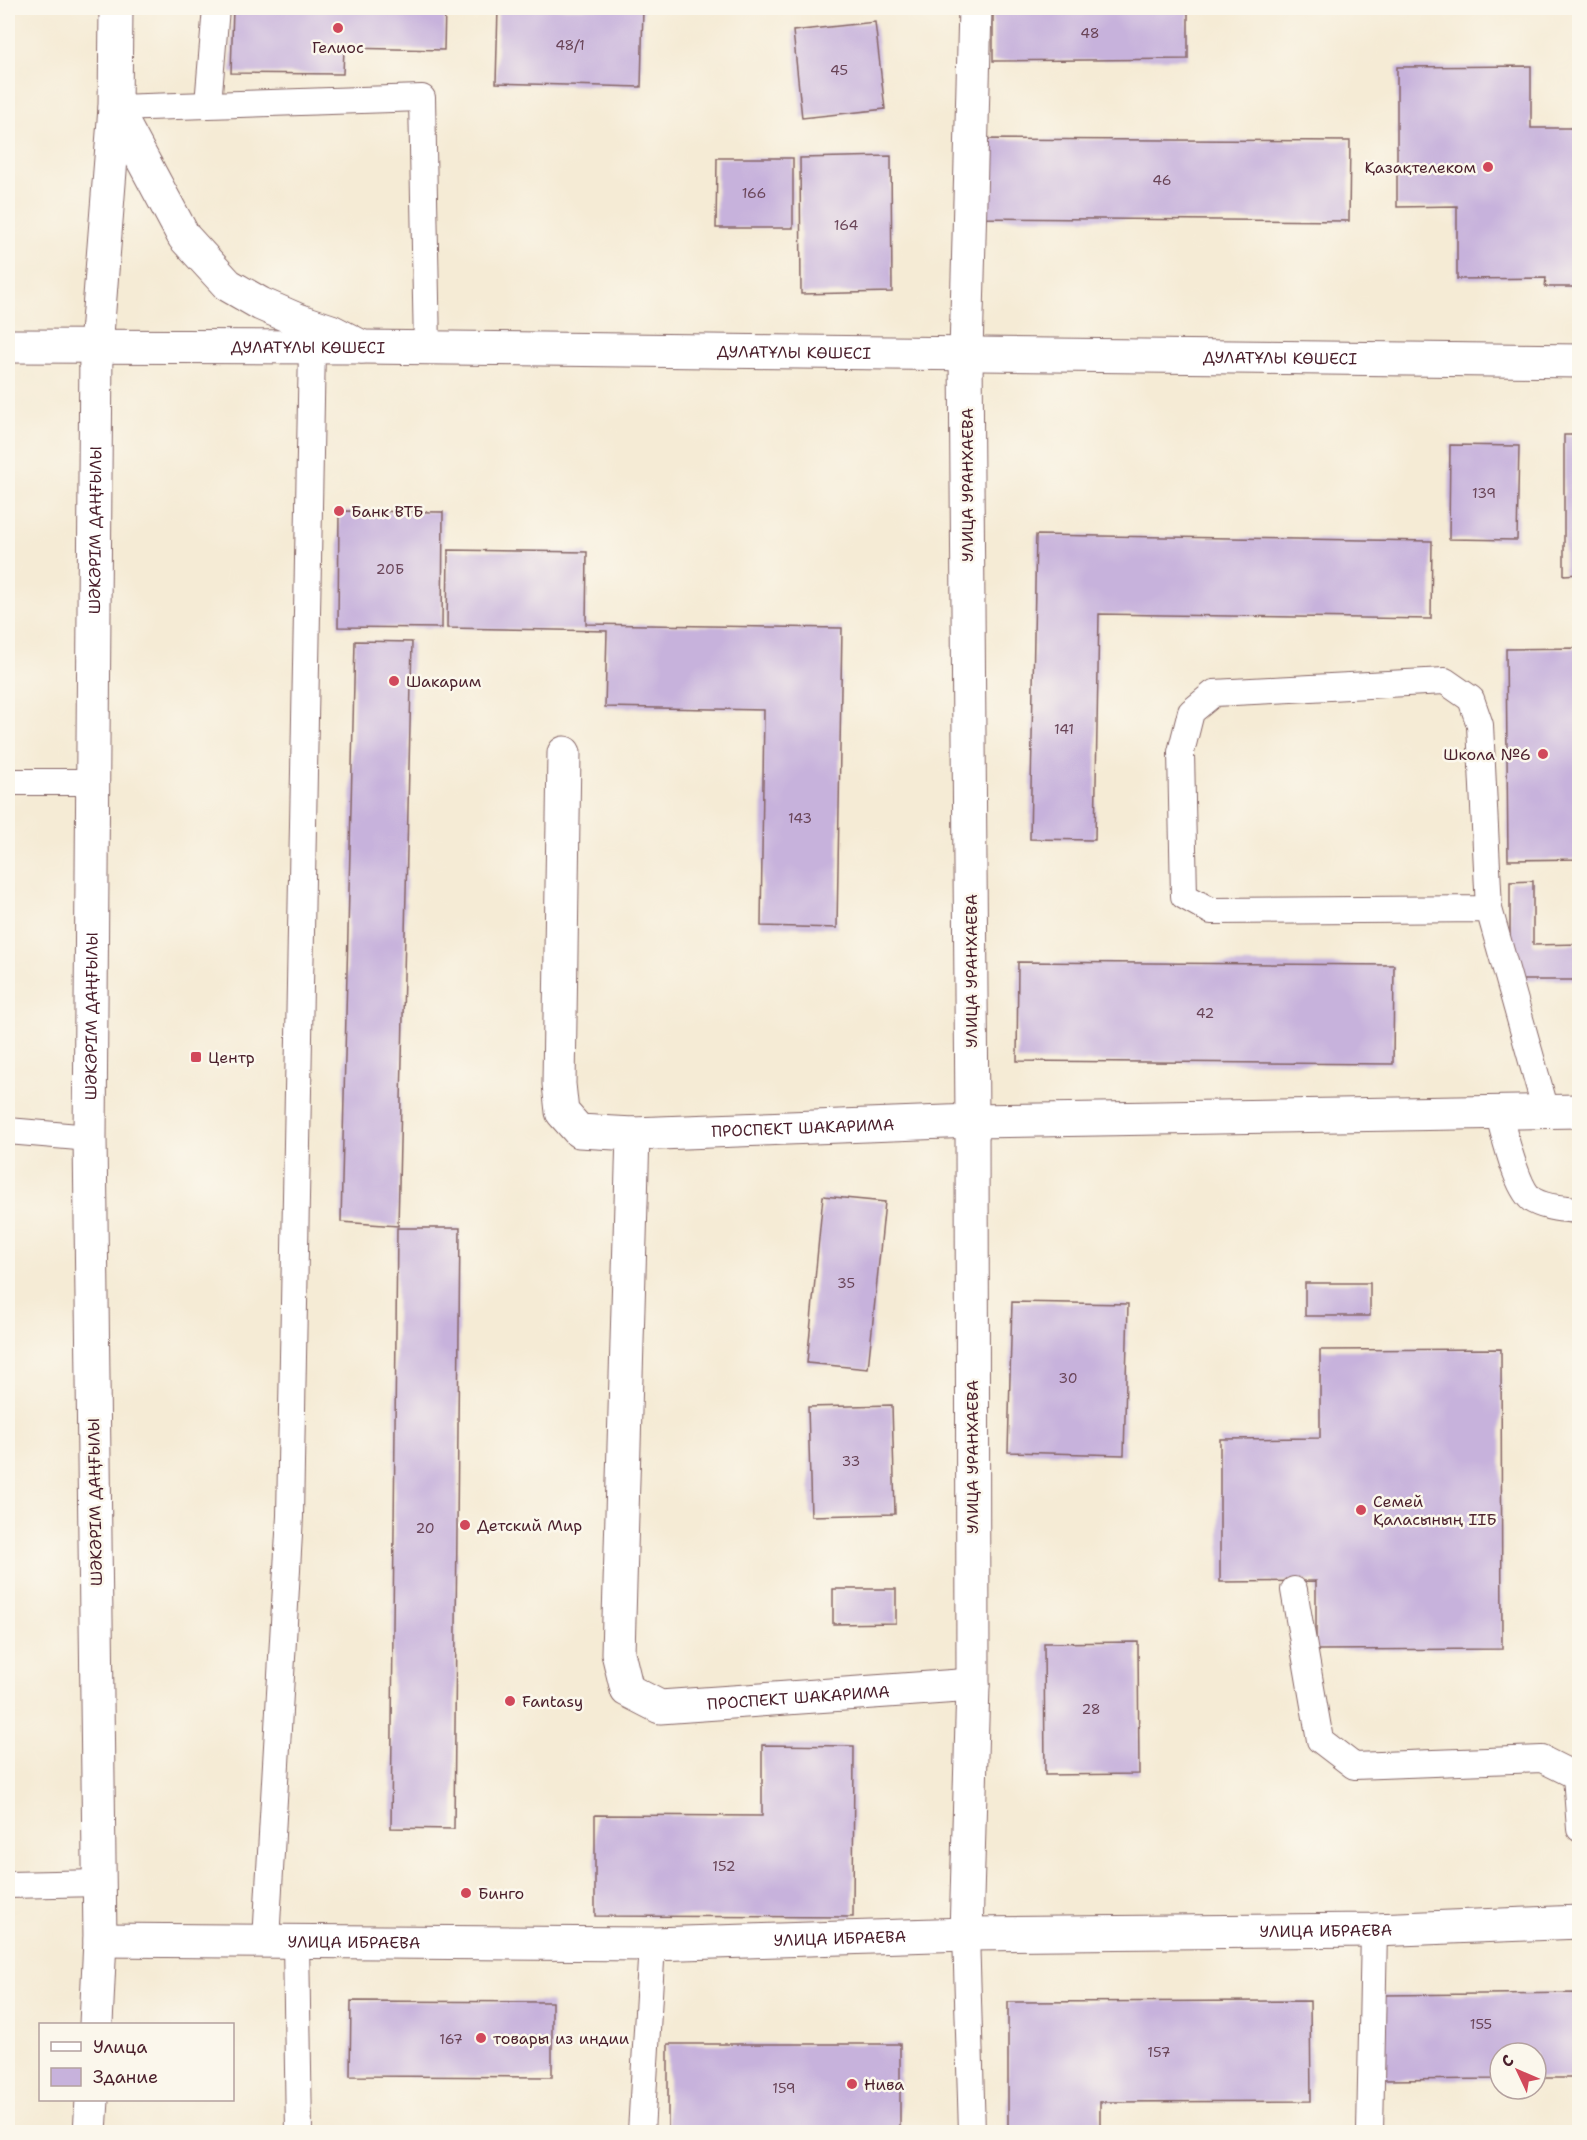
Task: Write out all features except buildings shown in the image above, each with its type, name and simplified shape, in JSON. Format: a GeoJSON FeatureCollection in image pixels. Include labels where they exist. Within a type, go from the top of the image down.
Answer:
{"type":"FeatureCollection","features":[{"type":"Feature","properties":{"kind":"street","name":"ШӘКӘРІМ ДАҢҒЫЛЫ"},"geometry":{"type":"LineString","coordinates":[[96,2023],[100,1883],[90,1138],[96,347],[115,108],[116,8]]}},
{"type":"Feature","properties":{"kind":"street","name":"УЛИЦА УРАНХАЕВА"},"geometry":{"type":"LineString","coordinates":[[966,1934],[972,1685],[972,1121],[966,353],[975,8]]}},
{"type":"Feature","properties":{"kind":"street"},"geometry":{"type":"LineString","coordinates":[[115,108],[184,237],[228,285],[261,304],[298,320],[331,330],[362,347]]}},
{"type":"Feature","properties":{"kind":"street","name":"ДУЛАТҰЛЫ КӨШЕСІ"},"geometry":{"type":"LineString","coordinates":[[8,346],[362,347],[1580,361]]}},
{"type":"Feature","properties":{"kind":"street","name":"ПРОСПЕКТ ШАКАРИМА"},"geometry":{"type":"LineString","coordinates":[[564,753],[559,1084],[562,1112],[579,1131],[633,1134],[972,1121],[1580,1111]]}},
{"type":"Feature","properties":{"kind":"street","name":"ПРОСПЕКТ ШАКАРИМА"},"geometry":{"type":"LineString","coordinates":[[633,1134],[618,1653],[627,1690],[660,1707],[972,1685]]}},
{"type":"Feature","properties":{"kind":"street","name":"УЛИЦА ИБРАЕВА"},"geometry":{"type":"LineString","coordinates":[[100,1940],[652,1944],[966,1934],[1374,1930],[1580,1922]]}},
{"type":"Feature","properties":{"kind":"street"},"geometry":{"type":"LineString","coordinates":[[90,2133],[92,2101]]}},
{"type":"Feature","properties":{"kind":"lane"},"geometry":{"type":"LineString","coordinates":[[208,104],[216,8]]}},
{"type":"Feature","properties":{"kind":"lane"},"geometry":{"type":"LineString","coordinates":[[115,108],[422,98],[427,348]]}},
{"type":"Feature","properties":{"kind":"lane"},"geometry":{"type":"LineString","coordinates":[[299,2133],[281,1941],[312,347]]}},
{"type":"Feature","properties":{"kind":"lane"},"geometry":{"type":"LineString","coordinates":[[1489,909],[1211,912],[1184,896],[1181,752],[1191,712],[1214,693],[1445,681],[1471,699],[1480,725],[1489,909],[1546,1111]]}},
{"type":"Feature","properties":{"kind":"lane"},"geometry":{"type":"LineString","coordinates":[[8,782],[93,782]]}},
{"type":"Feature","properties":{"kind":"lane"},"geometry":{"type":"LineString","coordinates":[[1498,1112],[1520,1183],[1533,1201],[1562,1209],[1580,1210]]}},
{"type":"Feature","properties":{"kind":"lane"},"geometry":{"type":"LineString","coordinates":[[8,1131],[90,1138]]}},
{"type":"Feature","properties":{"kind":"lane"},"geometry":{"type":"LineString","coordinates":[[1294,1590],[1320,1740],[1354,1766],[1542,1759],[1576,1776],[1580,1829]]}},
{"type":"Feature","properties":{"kind":"lane"},"geometry":{"type":"LineString","coordinates":[[8,1886],[100,1883]]}},
{"type":"Feature","properties":{"kind":"lane"},"geometry":{"type":"LineString","coordinates":[[1370,2133],[1374,1930]]}},
{"type":"Feature","properties":{"kind":"lane"},"geometry":{"type":"LineString","coordinates":[[966,1934],[972,2133]]}},
{"type":"Feature","properties":{"kind":"lane"},"geometry":{"type":"LineString","coordinates":[[641,2133],[652,1944]]}},
{"type":"Feature","properties":{"kind":"place","name":"Гелиос"},"geometry":{"type":"Point","coordinates":[338,28]}},
{"type":"Feature","properties":{"kind":"place","name":"Қазақтелеком"},"geometry":{"type":"Point","coordinates":[1488,167]}},
{"type":"Feature","properties":{"kind":"place","name":"Банк ВТБ"},"geometry":{"type":"Point","coordinates":[339,511]}},
{"type":"Feature","properties":{"kind":"place","name":"Шакарим"},"geometry":{"type":"Point","coordinates":[394,681]}},
{"type":"Feature","properties":{"kind":"place","name":"Школа №6"},"geometry":{"type":"Point","coordinates":[1543,754]}},
{"type":"Feature","properties":{"kind":"place","name":"Центр"},"geometry":{"type":"Point","coordinates":[196,1057]}},
{"type":"Feature","properties":{"kind":"place","name":"Семей Қаласының ІІБ"},"geometry":{"type":"Point","coordinates":[1361,1510]}},
{"type":"Feature","properties":{"kind":"place","name":"Детский Мир"},"geometry":{"type":"Point","coordinates":[465,1525]}},
{"type":"Feature","properties":{"kind":"place","name":"Fantasy"},"geometry":{"type":"Point","coordinates":[510,1701]}},
{"type":"Feature","properties":{"kind":"place","name":"Бинго"},"geometry":{"type":"Point","coordinates":[466,1893]}},
{"type":"Feature","properties":{"kind":"place","name":"товары из индии"},"geometry":{"type":"Point","coordinates":[481,2038]}},
{"type":"Feature","properties":{"kind":"place","name":"Нива"},"geometry":{"type":"Point","coordinates":[852,2084]}}]}
